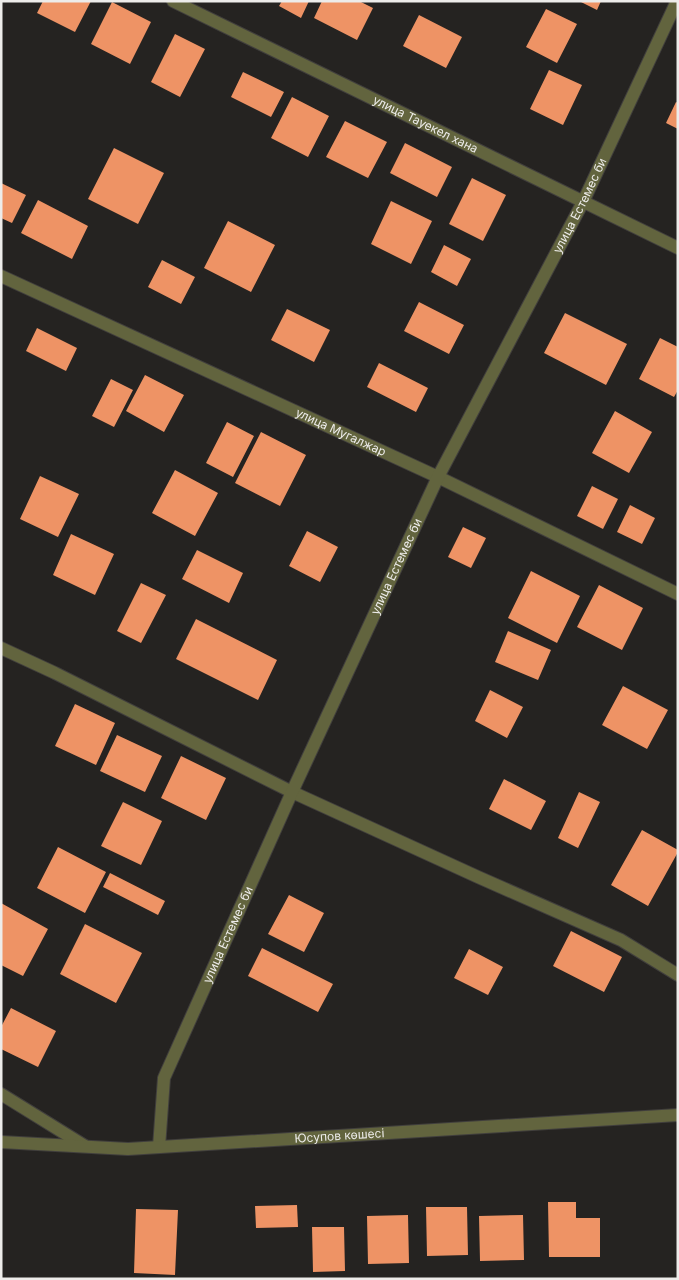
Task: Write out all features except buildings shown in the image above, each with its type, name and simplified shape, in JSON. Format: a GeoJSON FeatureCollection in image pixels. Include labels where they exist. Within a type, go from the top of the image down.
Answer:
{"type":"FeatureCollection","features":[{"type":"Feature","properties":{"kind":"street","name":"улица Тауекел хана"},"geometry":{"type":"LineString","coordinates":[[173,1],[678,248]]}},
{"type":"Feature","properties":{"kind":"street","name":"улица Естемес би"},"geometry":{"type":"LineString","coordinates":[[159,1147],[164,1078],[292,792],[438,477],[583,202],[677,1]]}},
{"type":"Feature","properties":{"kind":"street","name":"улица Мугалжар"},"geometry":{"type":"LineString","coordinates":[[1,276],[438,477],[678,594]]}},
{"type":"Feature","properties":{"kind":"street"},"geometry":{"type":"LineString","coordinates":[[1,648],[56,673],[292,792],[621,940],[678,975]]}},
{"type":"Feature","properties":{"kind":"street"},"geometry":{"type":"LineString","coordinates":[[1,1094],[85,1146]]}},
{"type":"Feature","properties":{"kind":"street","name":"Юсупов көшесі"},"geometry":{"type":"LineString","coordinates":[[1,1142],[128,1149],[678,1115]]}}]}
